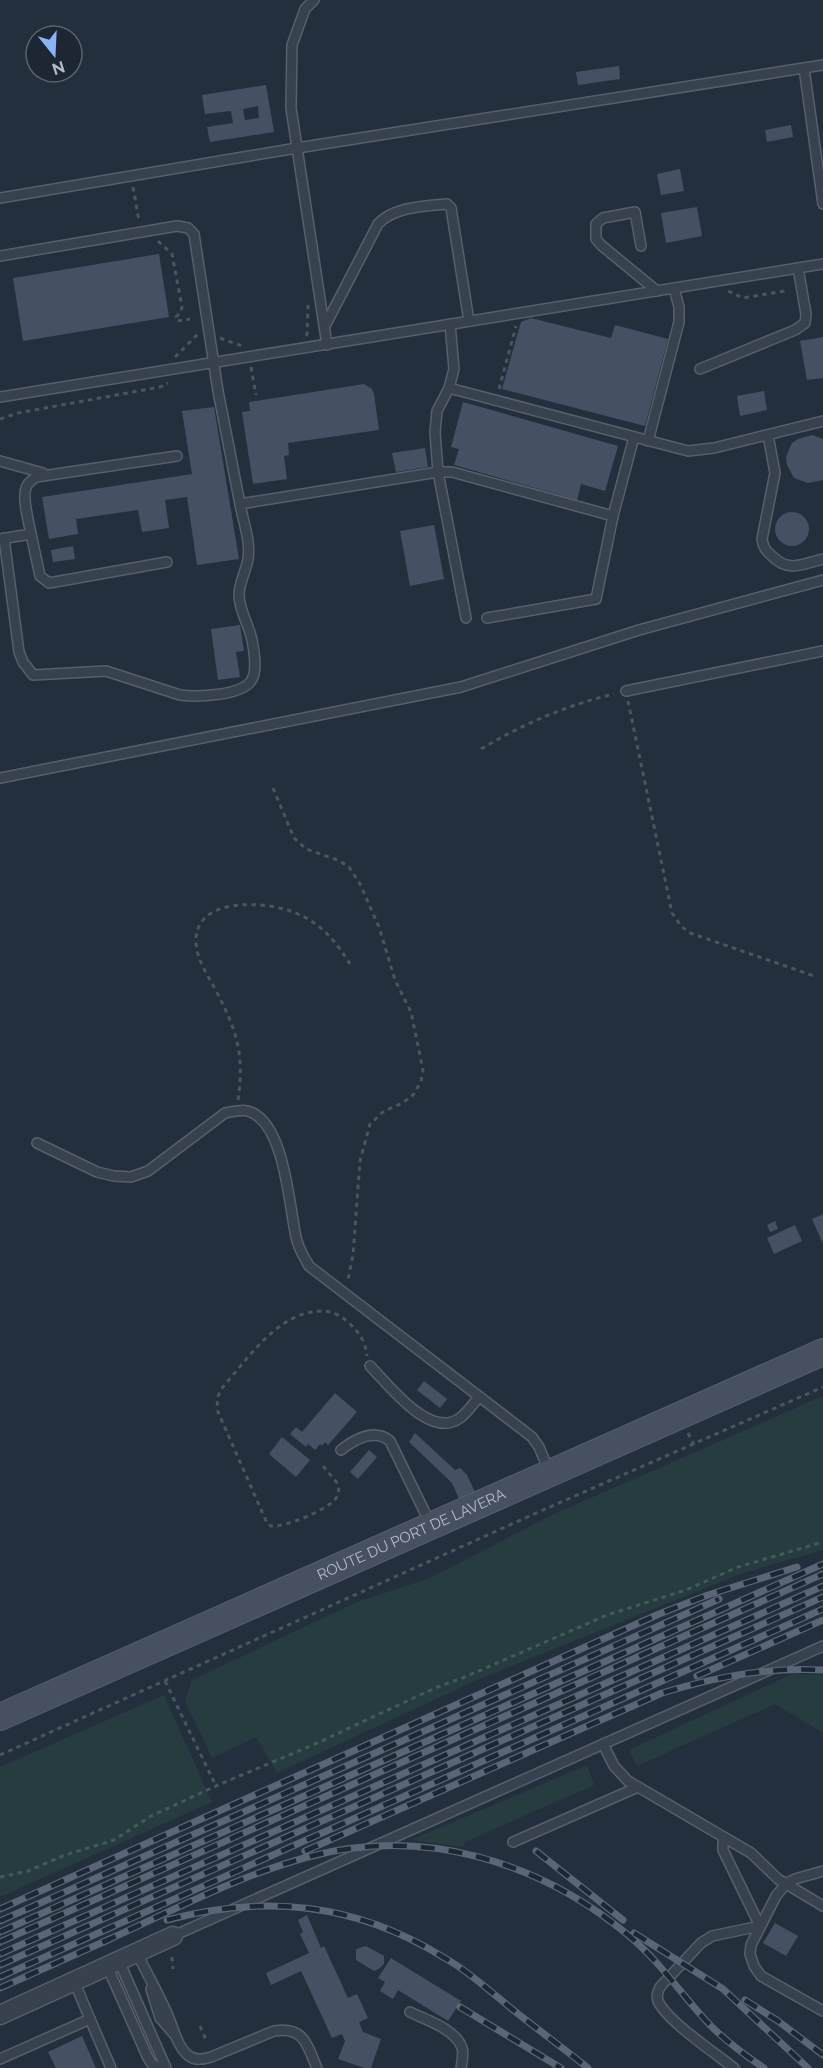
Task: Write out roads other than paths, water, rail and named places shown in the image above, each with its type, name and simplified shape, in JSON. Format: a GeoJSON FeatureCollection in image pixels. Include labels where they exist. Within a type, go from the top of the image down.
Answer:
{"type":"FeatureCollection","features":[{"type":"Feature","properties":{"kind":"street","name":"ROUTE DU PORT DE LAVERA"},"geometry":{"type":"LineString","coordinates":[[0,1717],[823,1352]]}},
{"type":"Feature","properties":{"kind":"street"},"geometry":{"type":"LineString","coordinates":[[0,2015],[173,1936]]}},
{"type":"Feature","properties":{"kind":"lane"},"geometry":{"type":"LineString","coordinates":[[314,0],[305,9],[292,45],[291,108],[327,345]]}},
{"type":"Feature","properties":{"kind":"lane"},"geometry":{"type":"LineString","coordinates":[[0,198],[297,148],[823,65]]}},
{"type":"Feature","properties":{"kind":"lane"},"geometry":{"type":"LineString","coordinates":[[804,68],[823,204]]}},
{"type":"Feature","properties":{"kind":"lane"},"geometry":{"type":"LineString","coordinates":[[324,327],[378,224],[385,216],[447,204],[451,208],[469,321]]}},
{"type":"Feature","properties":{"kind":"lane"},"geometry":{"type":"LineString","coordinates":[[641,246],[635,212],[603,218],[596,224],[596,239],[601,246],[657,291]]}},
{"type":"Feature","properties":{"kind":"lane"},"geometry":{"type":"LineString","coordinates":[[0,256],[177,226],[188,228],[194,234],[214,363],[249,551],[239,597],[252,640],[254,671],[251,681],[236,691],[191,696],[180,695],[106,671],[33,675],[19,652],[2,539],[31,534]]}},
{"type":"Feature","properties":{"kind":"lane"},"geometry":{"type":"LineString","coordinates":[[0,397],[823,264]]}},
{"type":"Feature","properties":{"kind":"lane"},"geometry":{"type":"LineString","coordinates":[[700,369],[795,330],[805,323],[806,314],[798,268]]}},
{"type":"Feature","properties":{"kind":"lane"},"geometry":{"type":"LineString","coordinates":[[648,441],[679,322],[679,307],[674,288]]}},
{"type":"Feature","properties":{"kind":"lane"},"geometry":{"type":"LineString","coordinates":[[450,324],[454,369],[449,388],[437,411],[435,421],[438,472],[466,618]]}},
{"type":"Feature","properties":{"kind":"lane"},"geometry":{"type":"LineString","coordinates":[[449,388],[634,438],[680,449],[700,451],[823,421]]}},
{"type":"Feature","properties":{"kind":"lane"},"geometry":{"type":"LineString","coordinates":[[768,435],[775,473],[762,544],[780,564],[786,567],[823,559]]}},
{"type":"Feature","properties":{"kind":"lane"},"geometry":{"type":"LineString","coordinates":[[487,618],[596,599],[613,516],[634,438]]}},
{"type":"Feature","properties":{"kind":"lane"},"geometry":{"type":"LineString","coordinates":[[167,562],[49,583],[40,576],[31,534],[26,488],[29,482],[36,477],[177,456]]}},
{"type":"Feature","properties":{"kind":"lane"},"geometry":{"type":"LineString","coordinates":[[0,461],[48,475]]}},
{"type":"Feature","properties":{"kind":"lane"},"geometry":{"type":"LineString","coordinates":[[240,504],[438,472],[452,472],[613,516]]}},
{"type":"Feature","properties":{"kind":"lane"},"geometry":{"type":"LineString","coordinates":[[0,778],[461,687],[639,630],[823,580]]}},
{"type":"Feature","properties":{"kind":"lane"},"geometry":{"type":"LineString","coordinates":[[626,691],[823,651]]}},
{"type":"Feature","properties":{"kind":"lane"},"geometry":{"type":"LineString","coordinates":[[37,1143],[97,1172],[131,1177],[148,1171],[225,1113],[249,1111],[261,1119],[271,1134],[281,1157],[296,1239],[309,1266],[532,1437],[539,1447],[549,1473]]}},
{"type":"Feature","properties":{"kind":"lane"},"geometry":{"type":"LineString","coordinates":[[370,1366],[421,1416],[439,1424],[459,1419],[479,1397]]}},
{"type":"Feature","properties":{"kind":"lane"},"geometry":{"type":"LineString","coordinates":[[341,1450],[352,1441],[363,1437],[375,1435],[390,1441],[431,1525]]}},
{"type":"Feature","properties":{"kind":"lane"},"geometry":{"type":"LineString","coordinates":[[173,1936],[823,1646]]}},
{"type":"Feature","properties":{"kind":"lane"},"geometry":{"type":"LineString","coordinates":[[603,1744],[620,1773],[638,1787],[751,1853],[786,1884],[823,1906]]}},
{"type":"Feature","properties":{"kind":"lane"},"geometry":{"type":"LineString","coordinates":[[513,1842],[638,1787]]}},
{"type":"Feature","properties":{"kind":"lane"},"geometry":{"type":"LineString","coordinates":[[725,1838],[723,1850],[760,1926]]}},
{"type":"Feature","properties":{"kind":"lane"},"geometry":{"type":"LineString","coordinates":[[823,1871],[786,1884],[776,1896],[760,1926],[751,1944],[750,1954],[761,1976],[823,2011]]}},
{"type":"Feature","properties":{"kind":"lane"},"geometry":{"type":"LineString","coordinates":[[734,2068],[673,2019],[659,2002],[657,1995],[660,1987],[701,1942],[712,1936],[760,1926]]}},
{"type":"Feature","properties":{"kind":"lane"},"geometry":{"type":"LineString","coordinates":[[137,1953],[164,2005],[175,2034],[192,2058],[204,2059],[274,2031],[292,2031],[304,2039],[317,2068]]}},
{"type":"Feature","properties":{"kind":"lane"},"geometry":{"type":"LineString","coordinates":[[113,1964],[147,2058],[160,2068]]}},
{"type":"Feature","properties":{"kind":"lane"},"geometry":{"type":"LineString","coordinates":[[113,1964],[166,2068]]}},
{"type":"Feature","properties":{"kind":"lane"},"geometry":{"type":"LineString","coordinates":[[74,1981],[111,2068]]}},
{"type":"Feature","properties":{"kind":"lane"},"geometry":{"type":"LineString","coordinates":[[410,2012],[452,2034],[458,2040],[462,2049],[461,2068]]}},
{"type":"Feature","properties":{"kind":"lane"},"geometry":{"type":"LineString","coordinates":[[0,2059],[90,2019]]}},
{"type":"Feature","properties":{"kind":"railway"},"geometry":{"type":"LineString","coordinates":[[0,1932],[823,1564]]}},
{"type":"Feature","properties":{"kind":"railway"},"geometry":{"type":"LineString","coordinates":[[0,1909],[659,1614],[708,1595],[797,1567]]}},
{"type":"Feature","properties":{"kind":"railway"},"geometry":{"type":"LineString","coordinates":[[0,1942],[823,1574]]}},
{"type":"Feature","properties":{"kind":"railway"},"geometry":{"type":"LineString","coordinates":[[0,1954],[823,1586]]}},
{"type":"Feature","properties":{"kind":"railway"},"geometry":{"type":"LineString","coordinates":[[0,1965],[823,1597]]}},
{"type":"Feature","properties":{"kind":"railway"},"geometry":{"type":"LineString","coordinates":[[0,1921],[719,1599]]}},
{"type":"Feature","properties":{"kind":"railway"},"geometry":{"type":"LineString","coordinates":[[0,1977],[823,1609]]}},
{"type":"Feature","properties":{"kind":"railway"},"geometry":{"type":"LineString","coordinates":[[697,1676],[823,1620]]}},
{"type":"Feature","properties":{"kind":"railway"},"geometry":{"type":"LineString","coordinates":[[305,1851],[662,1693],[741,1674],[802,1669],[823,1670]]}},
{"type":"Feature","properties":{"kind":"railway"},"geometry":{"type":"LineString","coordinates":[[103,1942],[230,1884],[308,1857],[351,1848],[394,1846],[436,1849],[477,1857],[518,1870],[556,1887],[593,1909],[641,1946],[714,2029],[764,2068]]}},
{"type":"Feature","properties":{"kind":"railway"},"geometry":{"type":"LineString","coordinates":[[536,1851],[623,1920]]}},
{"type":"Feature","properties":{"kind":"railway"},"geometry":{"type":"LineString","coordinates":[[167,1920],[240,1907],[275,1906],[309,1908],[377,1925],[410,1939],[461,1968],[588,2068]]}},
{"type":"Feature","properties":{"kind":"railway"},"geometry":{"type":"LineString","coordinates":[[634,1933],[723,1989],[808,2068]]}},
{"type":"Feature","properties":{"kind":"railway"},"geometry":{"type":"LineString","coordinates":[[0,1988],[110,1939]]}},
{"type":"Feature","properties":{"kind":"railway"},"geometry":{"type":"LineString","coordinates":[[745,2000],[778,2021],[823,2055]]}},
{"type":"Feature","properties":{"kind":"railway"},"geometry":{"type":"LineString","coordinates":[[460,2007],[561,2068]]}}]}
